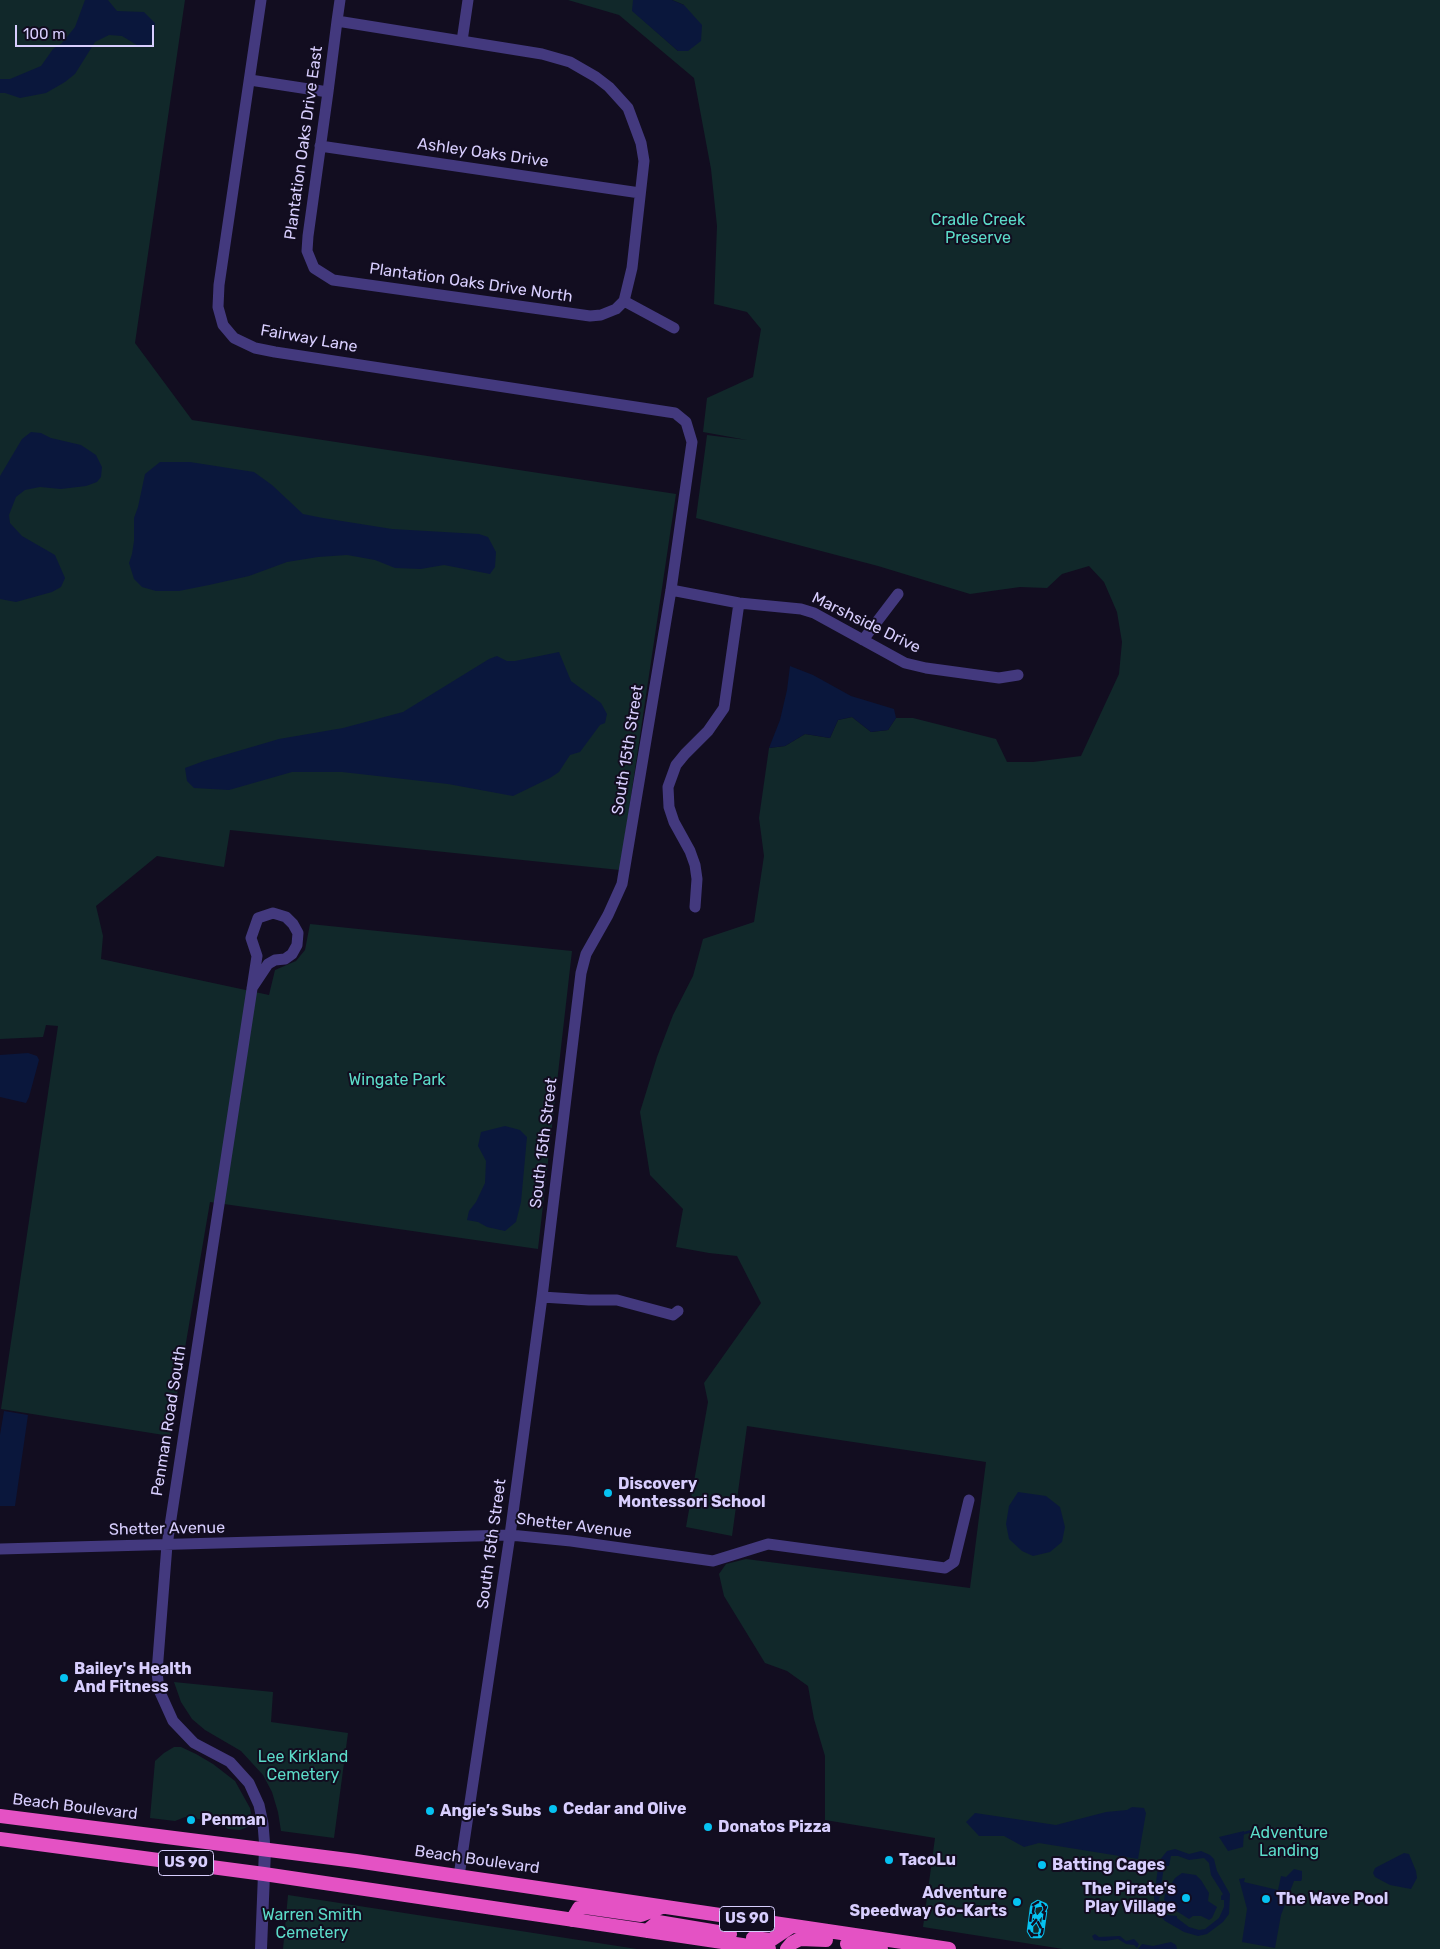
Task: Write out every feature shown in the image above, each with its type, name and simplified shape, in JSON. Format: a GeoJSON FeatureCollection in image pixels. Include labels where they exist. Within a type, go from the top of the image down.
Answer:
{"type":"FeatureCollection","features":[{"type":"Feature","properties":{"kind":"highway","name":"Beach Boulevard"},"geometry":{"type":"LineString","coordinates":[[0,1816],[266,1849],[459,1876],[792,1926],[905,1946],[948,1949]]}},
{"type":"Feature","properties":{"kind":"highway","name":"US 90"},"geometry":{"type":"LineString","coordinates":[[0,1839],[264,1874],[769,1949]]}},
{"type":"Feature","properties":{"kind":"highway"},"geometry":{"type":"LineString","coordinates":[[572,1920],[579,1908],[585,1907],[642,1915],[663,1906]]}},
{"type":"Feature","properties":{"kind":"highway"},"geometry":{"type":"LineString","coordinates":[[647,1931],[658,1922],[771,1940],[792,1926]]}},
{"type":"Feature","properties":{"kind":"highway"},"geometry":{"type":"LineString","coordinates":[[788,1949],[792,1943],[800,1938],[813,1938],[881,1949]]}},
{"type":"Feature","properties":{"kind":"street","name":"Fairway Lane"},"geometry":{"type":"LineString","coordinates":[[262,0],[219,285],[218,306],[223,325],[234,338],[256,348],[275,352],[675,413],[687,424]]}},
{"type":"Feature","properties":{"kind":"street","name":"Plantation Oaks Drive East"},"geometry":{"type":"LineString","coordinates":[[314,268],[307,251],[340,0]]}},
{"type":"Feature","properties":{"kind":"street"},"geometry":{"type":"LineString","coordinates":[[462,41],[468,0]]}},
{"type":"Feature","properties":{"kind":"street"},"geometry":{"type":"LineString","coordinates":[[337,22],[542,54],[570,62],[596,77],[620,98],[628,108],[641,143],[644,161],[632,268],[624,301],[674,328]]}},
{"type":"Feature","properties":{"kind":"street"},"geometry":{"type":"LineString","coordinates":[[250,80],[328,92]]}},
{"type":"Feature","properties":{"kind":"street","name":"Ashley Oaks Drive"},"geometry":{"type":"LineString","coordinates":[[320,146],[640,193]]}},
{"type":"Feature","properties":{"kind":"street","name":"Plantation Oaks Drive North"},"geometry":{"type":"LineString","coordinates":[[314,268],[333,280],[590,316],[601,315],[616,309],[624,301]]}},
{"type":"Feature","properties":{"kind":"street","name":"South 15th Street"},"geometry":{"type":"LineString","coordinates":[[459,1876],[510,1535],[542,1297],[581,973],[586,954],[608,916],[622,884],[692,442],[687,424]]}},
{"type":"Feature","properties":{"kind":"street","name":"Marshside Drive"},"geometry":{"type":"LineString","coordinates":[[670,590],[739,603],[801,609],[814,613],[905,663],[926,668],[999,678],[1018,674]]}},
{"type":"Feature","properties":{"kind":"street"},"geometry":{"type":"LineString","coordinates":[[863,640],[898,594]]}},
{"type":"Feature","properties":{"kind":"street"},"geometry":{"type":"LineString","coordinates":[[695,907],[697,879],[695,865],[674,822],[669,807],[668,787],[670,776],[676,765],[708,731],[724,708],[739,603]]}},
{"type":"Feature","properties":{"kind":"street","name":"Penman Road South"},"geometry":{"type":"LineString","coordinates":[[252,988],[263,969],[275,960],[285,959],[292,954],[297,945],[298,933],[286,917],[273,913],[258,918],[251,938],[257,956],[252,988],[167,1545],[157,1672],[159,1690],[173,1721],[194,1743],[230,1762],[249,1783],[259,1806],[266,1849]]}},
{"type":"Feature","properties":{"kind":"street"},"geometry":{"type":"LineString","coordinates":[[253,946],[267,959],[275,960]]}},
{"type":"Feature","properties":{"kind":"street"},"geometry":{"type":"LineString","coordinates":[[542,1297],[617,1300],[673,1315],[678,1311]]}},
{"type":"Feature","properties":{"kind":"street","name":"Shetter Avenue"},"geometry":{"type":"LineString","coordinates":[[0,1549],[510,1535],[571,1541],[713,1561],[768,1544],[945,1568],[954,1562],[969,1500]]}},
{"type":"Feature","properties":{"kind":"street"},"geometry":{"type":"LineString","coordinates":[[261,1949],[266,1849]]}},
{"type":"Feature","properties":{"kind":"green space","name":"Wingate Park"},"geometry":{"type":"Polygon","coordinates":[[[0,0],[185,0],[135,343],[192,420],[676,494],[620,870],[230,830],[224,867],[157,856],[96,906],[103,936],[101,959],[269,995],[275,970],[296,961],[305,950],[310,924],[572,951],[538,1249],[210,1202],[170,1436],[1,1409],[58,1026],[46,1025],[43,1037],[0,1039],[0,0]]]}},
{"type":"Feature","properties":{"kind":"green space"},"geometry":{"type":"Polygon","coordinates":[[[568,0],[633,0],[633,11],[678,51],[684,5],[672,0],[1440,0],[1440,1949],[1063,1949],[923,1927],[935,1838],[825,1820],[825,1756],[814,1719],[808,1686],[787,1671],[765,1663],[724,1596],[719,1574],[726,1564],[746,1559],[970,1588],[986,1462],[747,1426],[732,1536],[686,1527],[708,1402],[704,1383],[761,1303],[737,1256],[676,1247],[683,1209],[650,1175],[640,1112],[657,1057],[673,1015],[693,976],[703,939],[754,922],[764,856],[759,818],[769,748],[785,746],[805,734],[830,738],[838,720],[852,717],[871,732],[888,730],[896,718],[913,718],[996,739],[1007,762],[1033,762],[1081,756],[1119,674],[1122,642],[1117,612],[1104,582],[1089,566],[1062,574],[1047,588],[1020,587],[970,594],[878,566],[696,518],[707,435],[747,440],[703,432],[707,398],[753,377],[761,329],[747,312],[714,304],[717,226],[711,169],[694,78],[619,15],[568,0]]]}},
{"type":"Feature","properties":{"kind":"green space","name":"Lee Kirkland Cemetery"},"geometry":{"type":"Polygon","coordinates":[[[174,1682],[273,1692],[271,1722],[348,1733],[334,1838],[281,1831],[272,1792],[263,1775],[241,1751],[205,1730],[192,1719],[181,1702],[174,1682]]]}},
{"type":"Feature","properties":{"kind":"green space"},"geometry":{"type":"Polygon","coordinates":[[[174,1747],[181,1747],[196,1754],[235,1781],[250,1808],[252,1818],[250,1826],[240,1830],[228,1829],[219,1822],[185,1817],[175,1821],[150,1818],[155,1761],[174,1747]]]}},
{"type":"Feature","properties":{"kind":"green space","name":"Warren Smith Cemetery"},"geometry":{"type":"Polygon","coordinates":[[[288,1895],[637,1949],[283,1949],[288,1895]]]}},
{"type":"Feature","properties":{"kind":"water"},"geometry":{"type":"Polygon","coordinates":[[[85,0],[108,0],[117,11],[144,12],[155,23],[154,42],[145,47],[140,47],[122,36],[109,35],[95,42],[75,74],[46,93],[20,98],[0,93],[0,79],[10,79],[41,66],[53,49],[62,43],[75,27],[85,0]]]}},
{"type":"Feature","properties":{"kind":"water"},"geometry":{"type":"Polygon","coordinates":[[[633,0],[672,0],[684,5],[702,25],[701,41],[688,51],[678,51],[632,11],[633,0]]]}},
{"type":"Feature","properties":{"kind":"water"},"geometry":{"type":"Polygon","coordinates":[[[31,432],[41,433],[51,438],[81,445],[96,455],[102,467],[101,477],[97,482],[86,486],[61,489],[40,487],[25,490],[16,497],[9,515],[10,523],[22,536],[55,555],[65,578],[61,587],[52,592],[16,602],[0,599],[0,476],[22,439],[31,432]]]}},
{"type":"Feature","properties":{"kind":"water"},"geometry":{"type":"Polygon","coordinates":[[[160,462],[190,462],[254,472],[272,485],[303,514],[392,529],[479,534],[488,537],[496,552],[495,567],[490,574],[444,565],[421,569],[395,568],[375,560],[347,555],[287,562],[249,576],[179,591],[156,591],[142,587],[134,579],[129,563],[134,541],[134,518],[145,474],[160,462]]]}},
{"type":"Feature","properties":{"kind":"water"},"geometry":{"type":"Polygon","coordinates":[[[559,652],[571,681],[601,703],[607,714],[605,723],[600,725],[580,752],[570,755],[559,772],[513,796],[448,784],[342,772],[292,772],[229,790],[194,788],[187,781],[185,768],[204,761],[279,739],[343,728],[403,712],[489,659],[497,656],[507,661],[515,661],[559,652]]]}},
{"type":"Feature","properties":{"kind":"water"},"geometry":{"type":"Polygon","coordinates":[[[790,666],[813,675],[851,696],[894,709],[896,718],[888,730],[871,732],[852,717],[838,720],[830,738],[805,734],[785,746],[769,748],[780,720],[790,666]]]}},
{"type":"Feature","properties":{"kind":"water"},"geometry":{"type":"Polygon","coordinates":[[[28,1053],[37,1056],[39,1060],[26,1103],[0,1097],[0,1055],[28,1053]]]}},
{"type":"Feature","properties":{"kind":"water"},"geometry":{"type":"Polygon","coordinates":[[[505,1126],[520,1130],[527,1137],[521,1202],[516,1222],[505,1231],[467,1220],[469,1211],[476,1202],[485,1183],[486,1161],[478,1146],[481,1132],[505,1126]]]}},
{"type":"Feature","properties":{"kind":"water"},"geometry":{"type":"Polygon","coordinates":[[[4,1411],[28,1415],[15,1506],[0,1506],[0,1435],[4,1411]]]}},
{"type":"Feature","properties":{"kind":"water"},"geometry":{"type":"Polygon","coordinates":[[[1018,1492],[1046,1496],[1060,1507],[1065,1527],[1062,1542],[1050,1552],[1033,1556],[1022,1551],[1009,1539],[1006,1524],[1009,1506],[1018,1492]]]}},
{"type":"Feature","properties":{"kind":"water"},"geometry":{"type":"Polygon","coordinates":[[[1132,1807],[1144,1808],[1146,1813],[1138,1859],[1039,1843],[1024,1847],[1004,1836],[979,1836],[966,1822],[975,1813],[1056,1825],[1106,1812],[1127,1810],[1132,1807]]]}},
{"type":"Feature","properties":{"kind":"water"},"geometry":{"type":"Polygon","coordinates":[[[1244,1831],[1243,1847],[1228,1851],[1219,1837],[1244,1831]]]}},
{"type":"Feature","properties":{"kind":"water"},"geometry":{"type":"Polygon","coordinates":[[[1175,1849],[1189,1854],[1201,1851],[1214,1859],[1217,1871],[1230,1894],[1229,1914],[1223,1922],[1207,1934],[1198,1936],[1184,1932],[1165,1921],[1156,1912],[1154,1897],[1159,1861],[1167,1851],[1175,1849]],[[1171,1856],[1169,1866],[1164,1866],[1160,1906],[1167,1915],[1177,1916],[1189,1927],[1199,1930],[1205,1929],[1219,1918],[1224,1907],[1224,1900],[1221,1900],[1223,1894],[1211,1875],[1209,1863],[1204,1858],[1189,1860],[1178,1856],[1171,1856]]]}},
{"type":"Feature","properties":{"kind":"water"},"geometry":{"type":"Polygon","coordinates":[[[1404,1853],[1409,1854],[1416,1871],[1417,1878],[1411,1889],[1390,1885],[1375,1877],[1373,1873],[1375,1868],[1404,1853]]]}},
{"type":"Feature","properties":{"kind":"water","name":"The Wave Pool"},"geometry":{"type":"Polygon","coordinates":[[[1294,1869],[1302,1871],[1302,1879],[1301,1881],[1294,1881],[1281,1915],[1275,1948],[1242,1942],[1247,1909],[1239,1879],[1245,1878],[1244,1882],[1278,1890],[1281,1876],[1286,1877],[1294,1869]]]}},
{"type":"Feature","properties":{"kind":"water","name":"The Pirate's Play Village"},"geometry":{"type":"Polygon","coordinates":[[[1182,1873],[1196,1875],[1209,1893],[1208,1901],[1217,1907],[1212,1918],[1209,1920],[1201,1916],[1193,1916],[1189,1919],[1167,1905],[1164,1900],[1165,1894],[1175,1878],[1182,1873]]]}},
{"type":"Feature","properties":{"kind":"water"},"geometry":{"type":"Polygon","coordinates":[[[1095,1934],[1099,1937],[1120,1936],[1126,1941],[1134,1939],[1139,1944],[1137,1948],[1118,1939],[1094,1940],[1092,1936],[1095,1934]]]}},
{"type":"Feature","properties":{"kind":"water"},"geometry":{"type":"Polygon","coordinates":[[[1171,1942],[1176,1945],[1177,1949],[1138,1949],[1142,1944],[1153,1946],[1171,1942]]]}},
{"type":"Feature","properties":{"kind":"waterway"},"geometry":{"type":"LineString","coordinates":[[1274,1830],[1269,1827],[1262,1829],[1261,1835],[1267,1839],[1276,1835]]}},
{"type":"Feature","properties":{"kind":"waterway"},"geometry":{"type":"LineString","coordinates":[[1241,1834],[1252,1831]]}},
{"type":"Feature","properties":{"kind":"railway"},"geometry":{"type":"LineString","coordinates":[[1045,1912],[1042,1933],[1040,1936],[1032,1936],[1029,1931],[1033,1905],[1038,1902],[1045,1905],[1046,1907],[1044,1911],[1031,1926],[1031,1933],[1033,1935],[1039,1935],[1041,1932],[1041,1928],[1033,1912],[1034,1906],[1042,1904],[1044,1906],[1045,1912]]}},
{"type":"Feature","properties":{"kind":"place","name":"Discovery Montessori School"},"geometry":{"type":"Point","coordinates":[608,1493]}},
{"type":"Feature","properties":{"kind":"place","name":"Bailey's Health And Fitness"},"geometry":{"type":"Point","coordinates":[64,1678]}},
{"type":"Feature","properties":{"kind":"place","name":"Cedar and Olive"},"geometry":{"type":"Point","coordinates":[553,1809]}},
{"type":"Feature","properties":{"kind":"place","name":"Angie’s Subs"},"geometry":{"type":"Point","coordinates":[430,1811]}},
{"type":"Feature","properties":{"kind":"place","name":"Penman"},"geometry":{"type":"Point","coordinates":[191,1820]}},
{"type":"Feature","properties":{"kind":"place","name":"Donatos Pizza"},"geometry":{"type":"Point","coordinates":[708,1827]}},
{"type":"Feature","properties":{"kind":"place","name":"TacoLu"},"geometry":{"type":"Point","coordinates":[889,1860]}},
{"type":"Feature","properties":{"kind":"place","name":"Batting Cages"},"geometry":{"type":"Point","coordinates":[1042,1865]}},
{"type":"Feature","properties":{"kind":"place","name":"The Pirate's Play Village"},"geometry":{"type":"Point","coordinates":[1186,1898]}},
{"type":"Feature","properties":{"kind":"place","name":"The Wave Pool"},"geometry":{"type":"Point","coordinates":[1266,1899]}},
{"type":"Feature","properties":{"kind":"place","name":"Adventure Speedway Go-Karts"},"geometry":{"type":"Point","coordinates":[1017,1902]}},
{"type":"Feature","properties":{"kind":"park label","name":"Cradle Creek Preserve"},"geometry":{"type":"Point","coordinates":[978,229]}},
{"type":"Feature","properties":{"kind":"park label","name":"Adventure Landing"},"geometry":{"type":"Point","coordinates":[1289,1842]}}]}
